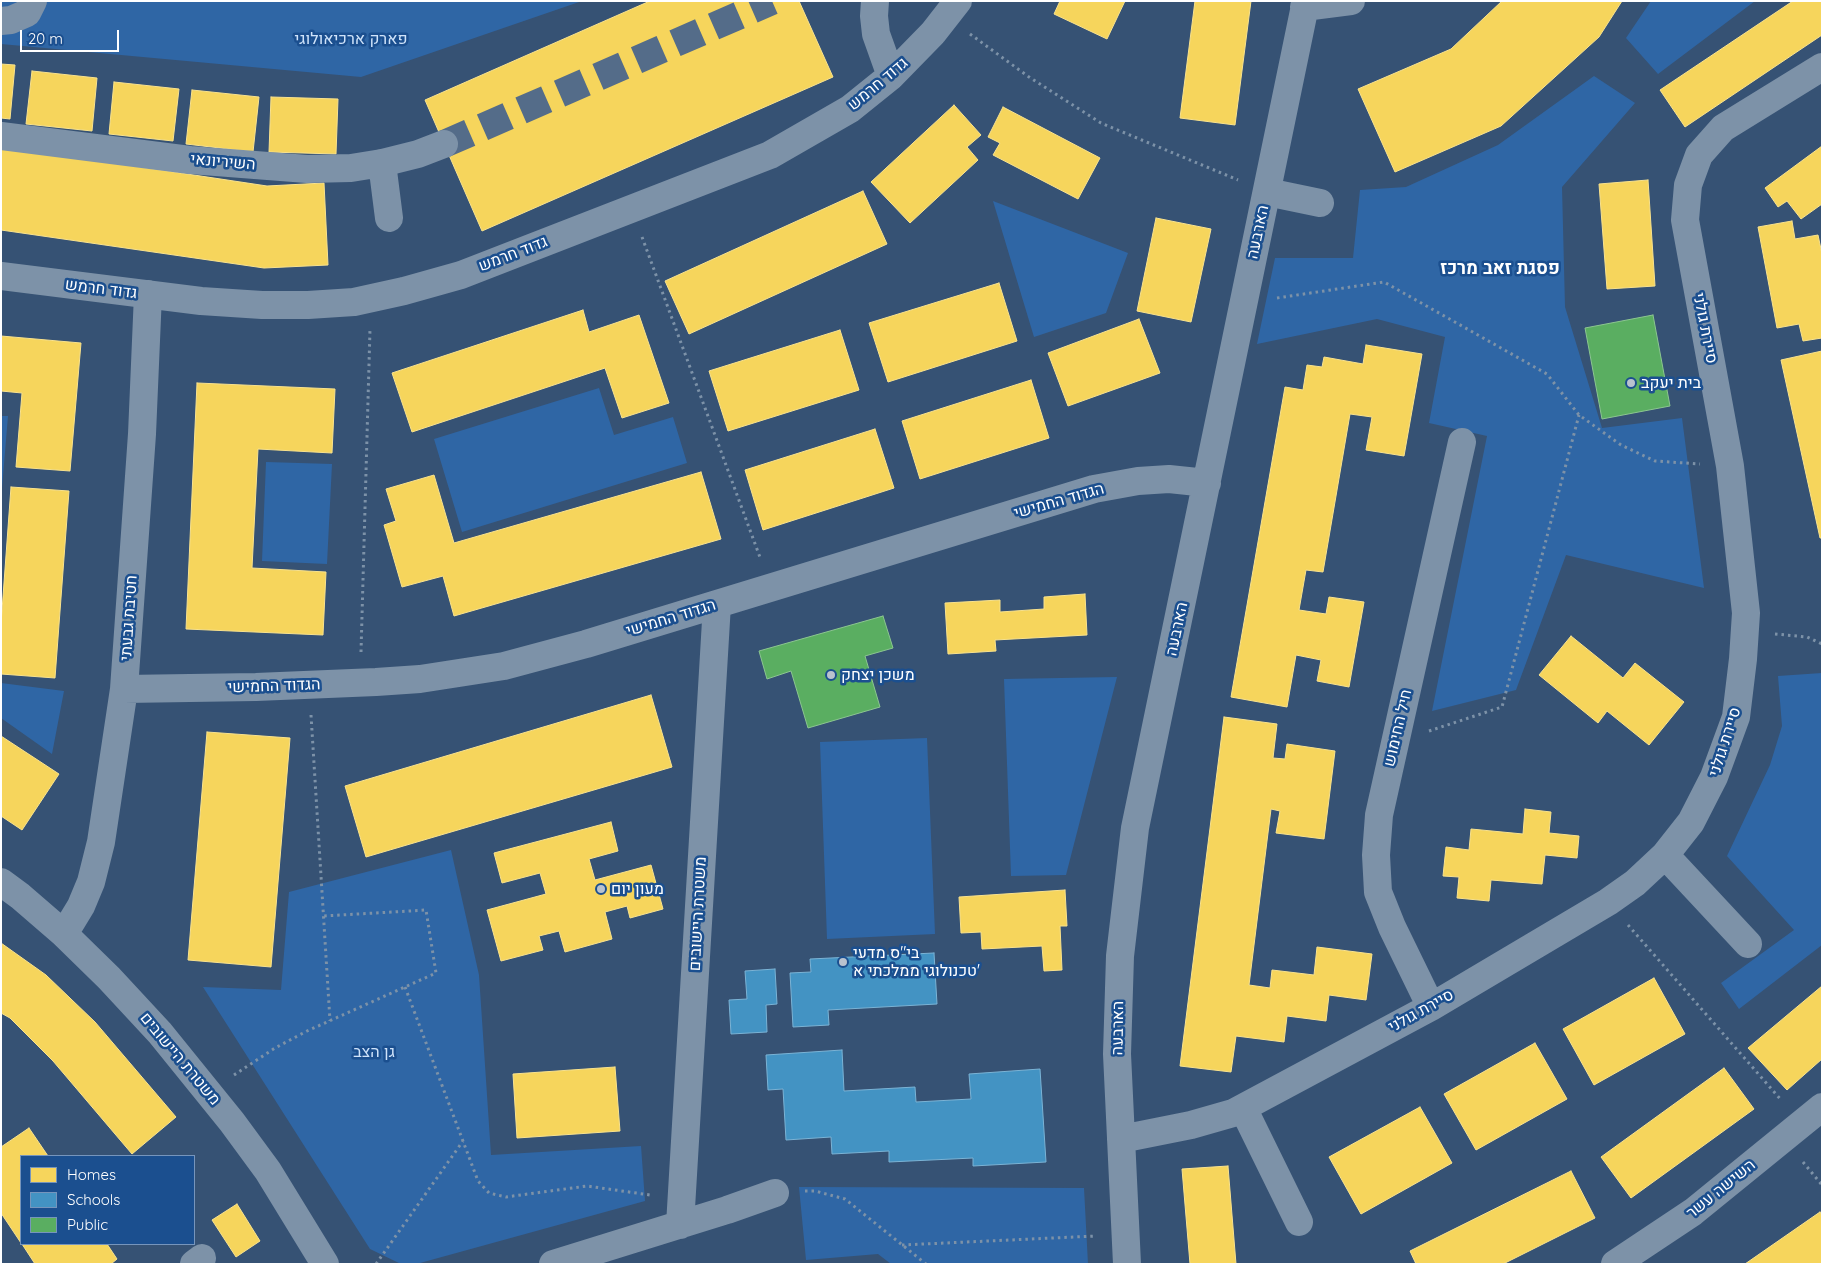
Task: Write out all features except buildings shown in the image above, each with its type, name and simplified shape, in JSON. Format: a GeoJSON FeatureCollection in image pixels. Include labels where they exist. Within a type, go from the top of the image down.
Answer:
{"type":"FeatureCollection","features":[{"type":"Feature","properties":{"kind":"street"},"geometry":{"type":"LineString","coordinates":[[1,21],[11,20],[27,13],[33,1]]}},
{"type":"Feature","properties":{"kind":"street"},"geometry":{"type":"LineString","coordinates":[[876,1],[874,16],[876,34],[891,76]]}},
{"type":"Feature","properties":{"kind":"street"},"geometry":{"type":"LineString","coordinates":[[1305,4],[1351,1]]}},
{"type":"Feature","properties":{"kind":"street","name":"הארבעה"},"geometry":{"type":"LineString","coordinates":[[1127,1264],[1117,1054],[1120,956],[1126,893],[1136,828],[1305,4]]}},
{"type":"Feature","properties":{"kind":"street","name":"גדוד חרמש"},"geometry":{"type":"LineString","coordinates":[[1,276],[201,301],[262,305],[354,302],[404,291],[461,274],[770,154],[850,109],[891,76],[952,9]]}},
{"type":"Feature","properties":{"kind":"street","name":"סיירת גולני"},"geometry":{"type":"LineString","coordinates":[[1121,1139],[1191,1125],[1234,1113],[1431,1006],[1608,902],[1635,883],[1666,855],[1691,822],[1714,777],[1736,717],[1743,660],[1745,603],[1730,466],[1685,220],[1688,185],[1699,155],[1723,128],[1822,67]]}},
{"type":"Feature","properties":{"kind":"street","name":"השיריונאי"},"geometry":{"type":"LineString","coordinates":[[1,136],[180,158],[307,169],[351,168],[382,163],[418,154],[444,144]]}},
{"type":"Feature","properties":{"kind":"street"},"geometry":{"type":"LineString","coordinates":[[382,163],[389,218]]}},
{"type":"Feature","properties":{"kind":"street"},"geometry":{"type":"LineString","coordinates":[[1267,192],[1320,203]]}},
{"type":"Feature","properties":{"kind":"street","name":"חטיבת גבעתי"},"geometry":{"type":"LineString","coordinates":[[64,934],[91,882],[101,842],[124,689],[142,434],[148,294]]}},
{"type":"Feature","properties":{"kind":"street","name":"חיל החימוש"},"geometry":{"type":"LineString","coordinates":[[1431,1006],[1392,927],[1378,892],[1376,855],[1379,815],[1462,442]]}},
{"type":"Feature","properties":{"kind":"street","name":"הגדוד החמישי"},"geometry":{"type":"LineString","coordinates":[[124,689],[360,683],[420,679],[504,666],[586,644],[1094,489],[1138,481],[1169,479],[1206,483]]}},
{"type":"Feature","properties":{"kind":"street","name":"משטרת היישובים"},"geometry":{"type":"LineString","coordinates":[[680,1212],[717,604]]}},
{"type":"Feature","properties":{"kind":"street"},"geometry":{"type":"LineString","coordinates":[[1666,855],[1748,944]]}},
{"type":"Feature","properties":{"kind":"street","name":"משטרת היישובים"},"geometry":{"type":"LineString","coordinates":[[1,882],[64,934],[160,1032],[268,1171],[325,1264]]}},
{"type":"Feature","properties":{"kind":"street"},"geometry":{"type":"LineString","coordinates":[[1243,1108],[1299,1222]]}},
{"type":"Feature","properties":{"kind":"street","name":"השישה עשר"},"geometry":{"type":"LineString","coordinates":[[1623,1262],[1693,1212],[1812,1116]]}},
{"type":"Feature","properties":{"kind":"street"},"geometry":{"type":"LineString","coordinates":[[553,1264],[680,1212],[727,1210],[775,1193]]}},
{"type":"Feature","properties":{"kind":"path"},"geometry":{"type":"LineString","coordinates":[[952,9],[1029,77],[1101,123],[1267,192]]}},
{"type":"Feature","properties":{"kind":"path"},"geometry":{"type":"LineString","coordinates":[[631,208],[771,587]]}},
{"type":"Feature","properties":{"kind":"path"},"geometry":{"type":"LineString","coordinates":[[1244,302],[1384,282],[1547,374],[1579,415],[1621,445],[1655,461],[1730,466]]}},
{"type":"Feature","properties":{"kind":"path"},"geometry":{"type":"LineString","coordinates":[[360,683],[370,298]]}},
{"type":"Feature","properties":{"kind":"path"},"geometry":{"type":"LineString","coordinates":[[1395,742],[1502,707],[1579,415]]}},
{"type":"Feature","properties":{"kind":"path"},"geometry":{"type":"LineString","coordinates":[[1745,630],[1807,637],[1822,644]]}},
{"type":"Feature","properties":{"kind":"path"},"geometry":{"type":"LineString","coordinates":[[309,685],[330,1021]]}},
{"type":"Feature","properties":{"kind":"path"},"geometry":{"type":"LineString","coordinates":[[1608,902],[1812,1116]]}},
{"type":"Feature","properties":{"kind":"path"},"geometry":{"type":"LineString","coordinates":[[209,1093],[275,1048],[436,973],[426,910],[324,916]]}},
{"type":"Feature","properties":{"kind":"path"},"geometry":{"type":"LineString","coordinates":[[405,987],[478,1181],[489,1193],[506,1197],[587,1186],[680,1212]]}},
{"type":"Feature","properties":{"kind":"path"},"geometry":{"type":"LineString","coordinates":[[376,1264],[463,1141]]}},
{"type":"Feature","properties":{"kind":"path"},"geometry":{"type":"LineString","coordinates":[[775,1193],[815,1191],[845,1199],[926,1264]]}},
{"type":"Feature","properties":{"kind":"path"},"geometry":{"type":"LineString","coordinates":[[902,1245],[1126,1235]]}},
{"type":"Feature","properties":{"kind":"green space","name":"פארק ארכיאולוגי"},"geometry":{"type":"Polygon","coordinates":[[[1,1],[582,1],[361,77],[1,44],[1,1]]]}},
{"type":"Feature","properties":{"kind":"green space"},"geometry":{"type":"Polygon","coordinates":[[[1651,1],[1755,1],[1658,74],[1626,38],[1651,1]]]}},
{"type":"Feature","properties":{"kind":"green space"},"geometry":{"type":"Polygon","coordinates":[[[1594,76],[1635,103],[1562,187],[1565,307],[1602,428],[1682,418],[1704,588],[1566,555],[1516,690],[1432,711],[1487,436],[1429,423],[1445,337],[1377,319],[1257,344],[1275,258],[1353,258],[1360,190],[1406,187],[1498,145],[1594,76]]]}},
{"type":"Feature","properties":{"kind":"green space"},"geometry":{"type":"Polygon","coordinates":[[[993,201],[1128,253],[1106,313],[1034,337],[993,201]]]}},
{"type":"Feature","properties":{"kind":"green space"},"geometry":{"type":"Polygon","coordinates":[[[599,388],[614,435],[673,417],[687,463],[462,532],[434,439],[599,388]]]}},
{"type":"Feature","properties":{"kind":"green space"},"geometry":{"type":"Polygon","coordinates":[[[1,416],[8,416],[1,500],[1,416]]]}},
{"type":"Feature","properties":{"kind":"green space"},"geometry":{"type":"Polygon","coordinates":[[[266,462],[332,464],[327,564],[262,561],[266,462]]]}},
{"type":"Feature","properties":{"kind":"green space"},"geometry":{"type":"Polygon","coordinates":[[[1822,673],[1822,945],[1739,1009],[1721,983],[1794,930],[1727,856],[1770,765],[1782,726],[1778,676],[1822,673]]]}},
{"type":"Feature","properties":{"kind":"green space"},"geometry":{"type":"Polygon","coordinates":[[[1117,677],[1066,875],[1011,876],[1004,679],[1117,677]]]}},
{"type":"Feature","properties":{"kind":"green space"},"geometry":{"type":"Polygon","coordinates":[[[1,683],[64,691],[52,754],[1,718],[1,683]]]}},
{"type":"Feature","properties":{"kind":"green space"},"geometry":{"type":"Polygon","coordinates":[[[927,738],[935,934],[827,939],[820,742],[927,738]]]}},
{"type":"Feature","properties":{"kind":"green space","name":"גן הצב"},"geometry":{"type":"Polygon","coordinates":[[[451,850],[479,975],[491,1155],[641,1146],[645,1201],[420,1263],[401,1264],[370,1249],[203,987],[281,990],[289,892],[451,850]]]}},
{"type":"Feature","properties":{"kind":"green space"},"geometry":{"type":"Polygon","coordinates":[[[799,1187],[1084,1188],[1088,1264],[891,1264],[878,1254],[806,1260],[799,1187]]]}},
{"type":"Feature","properties":{"kind":"tunnel"},"geometry":{"type":"LineString","coordinates":[[444,144],[772,1]]}},
{"type":"Feature","properties":{"kind":"place","name":"בית יעקב"},"geometry":{"type":"Point","coordinates":[1631,383]}},
{"type":"Feature","properties":{"kind":"place","name":"משכן יצחק"},"geometry":{"type":"Point","coordinates":[831,675]}},
{"type":"Feature","properties":{"kind":"place","name":"מעון יום"},"geometry":{"type":"Point","coordinates":[601,889]}},
{"type":"Feature","properties":{"kind":"place","name":"בי\"ס מדעי טכנולוגי ממלכתי א'"},"geometry":{"type":"Point","coordinates":[843,962]}},
{"type":"Feature","properties":{"kind":"district","name":"פסגת זאב מרכז"},"geometry":{"type":"Point","coordinates":[1500,269]}}]}
